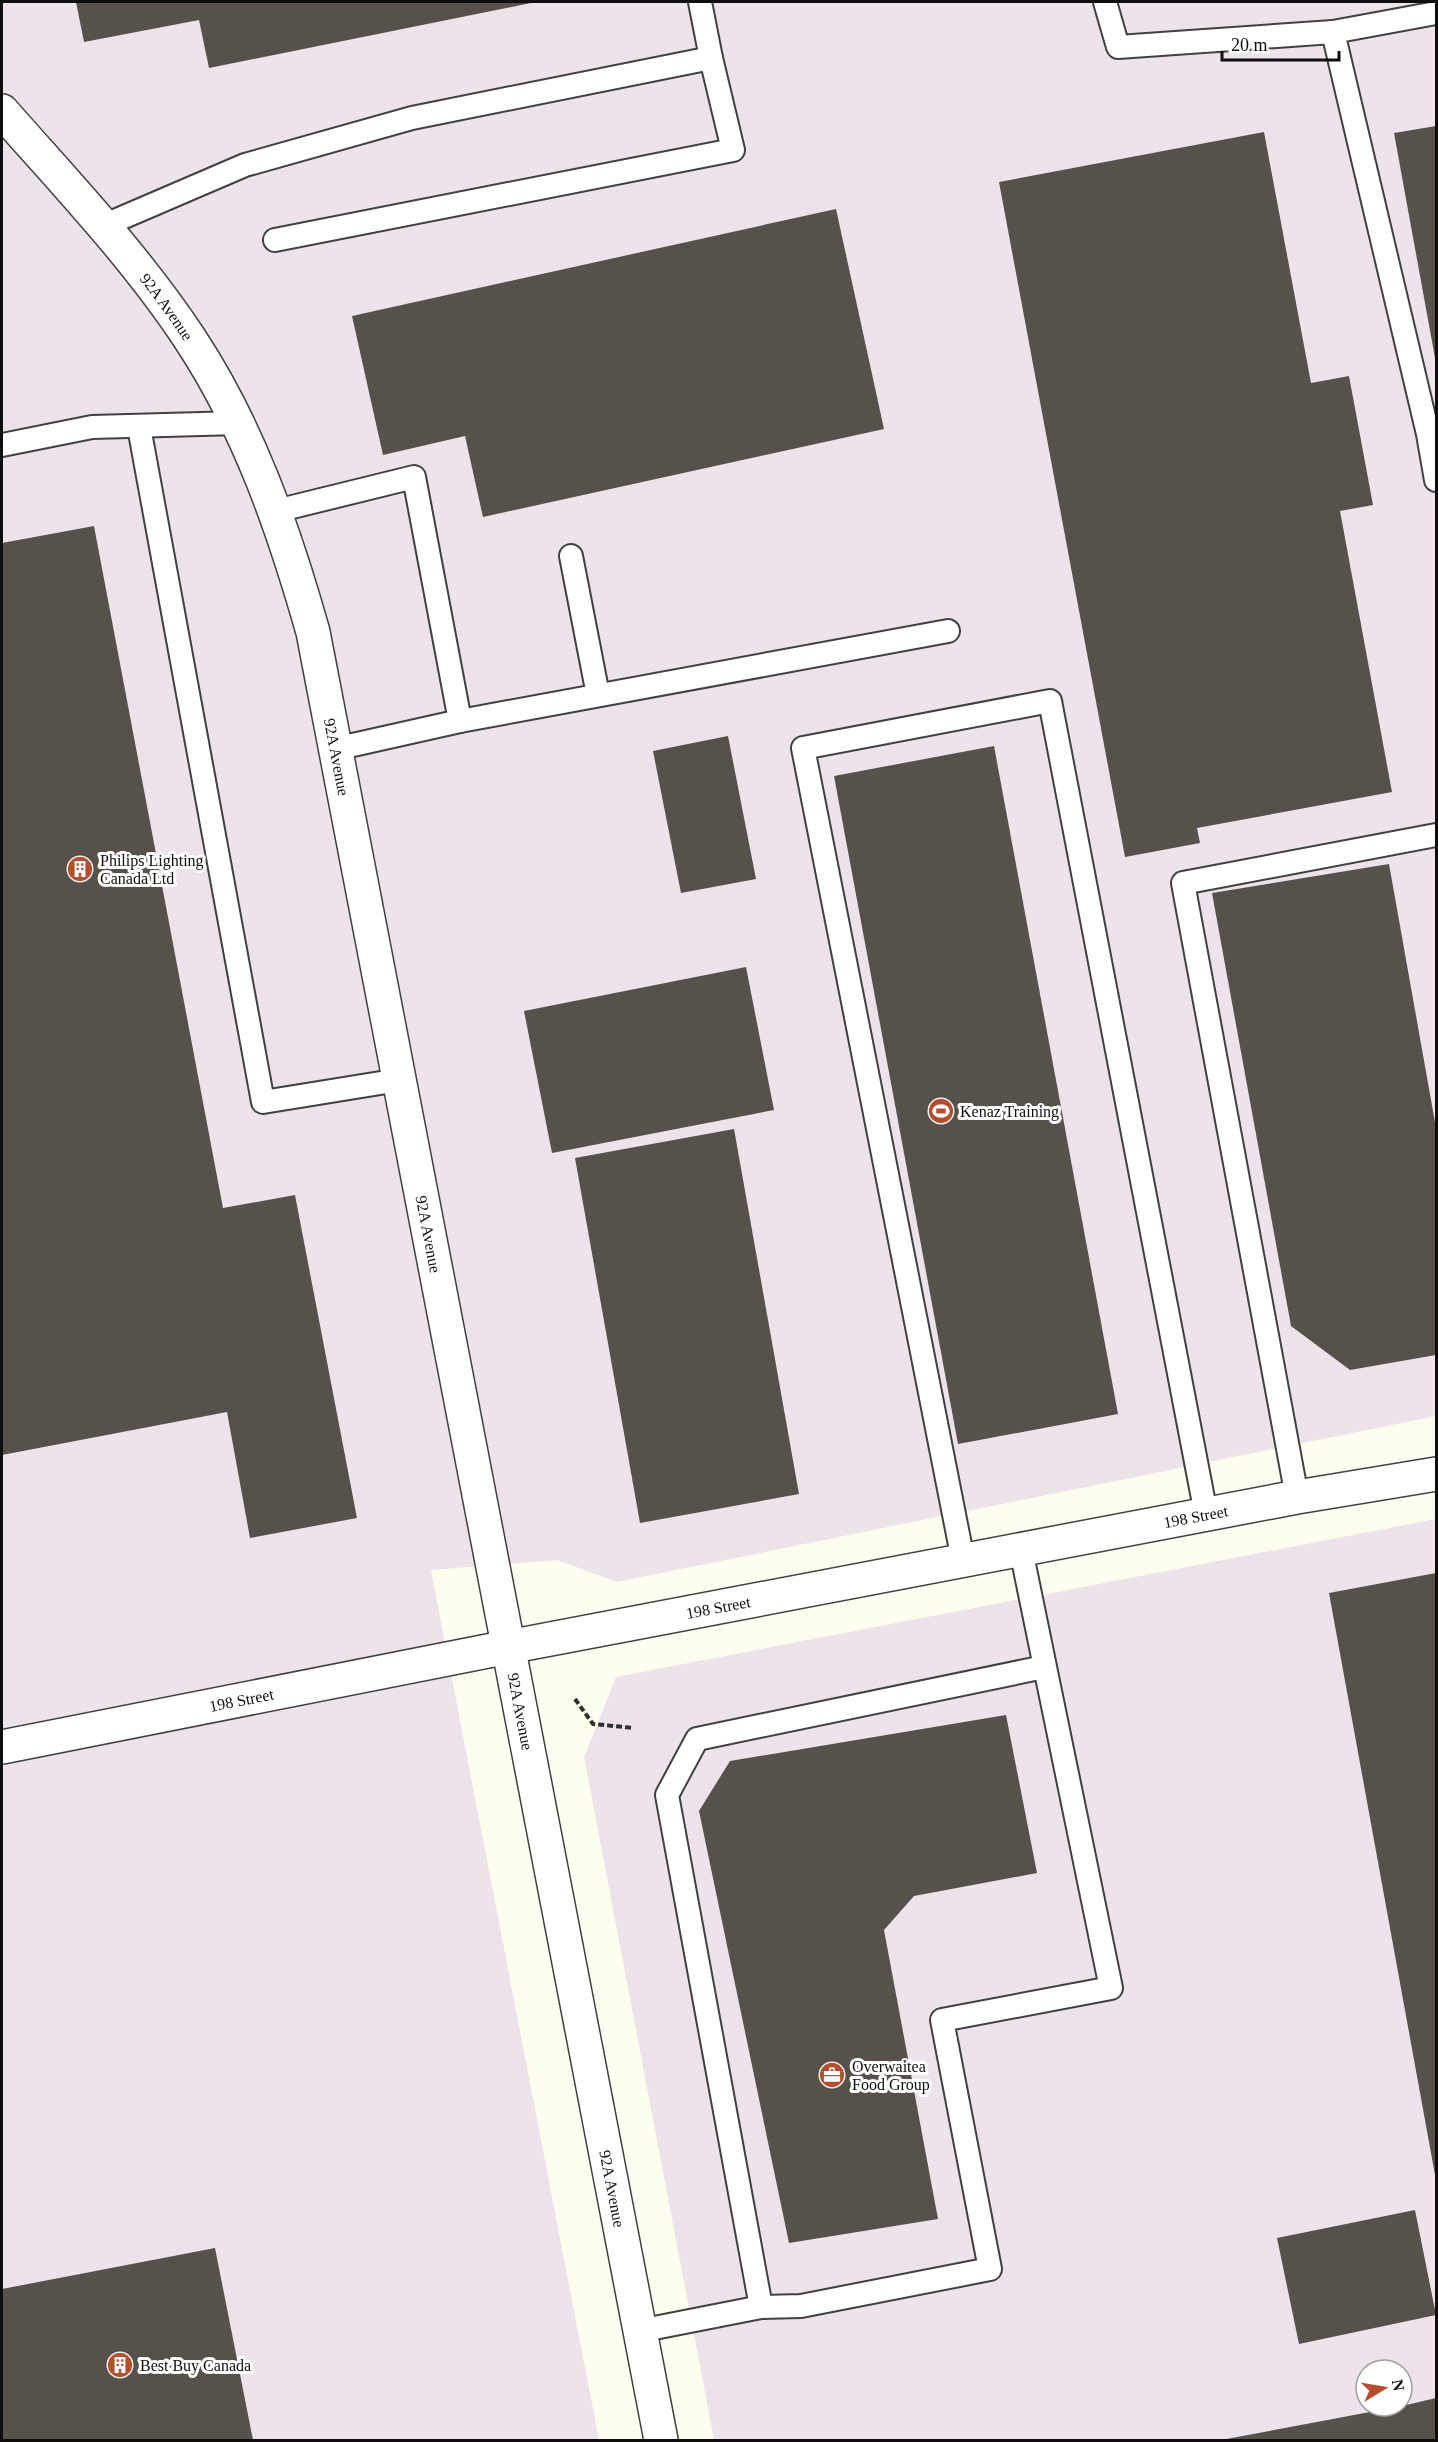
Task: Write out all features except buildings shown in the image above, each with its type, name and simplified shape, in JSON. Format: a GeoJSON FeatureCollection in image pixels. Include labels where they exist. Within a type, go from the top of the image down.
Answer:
{"type":"FeatureCollection","features":[{"type":"Feature","properties":{"kind":"street","name":"92A Avenue"},"geometry":{"type":"LineString","coordinates":[[2,111],[103,226],[191,339],[238,423],[276,511],[313,632],[661,2440]]}},
{"type":"Feature","properties":{"kind":"street","name":"198 Street"},"geometry":{"type":"LineString","coordinates":[[2,1747],[963,1560],[1297,1497],[1437,1474]]}},
{"type":"Feature","properties":{"kind":"lane"},"geometry":{"type":"LineString","coordinates":[[275,240],[733,150],[700,2]]}},
{"type":"Feature","properties":{"kind":"lane"},"geometry":{"type":"LineString","coordinates":[[1105,2],[1118,47],[1333,32],[1437,13]]}},
{"type":"Feature","properties":{"kind":"lane"},"geometry":{"type":"LineString","coordinates":[[1333,32],[1432,434],[1437,480]]}},
{"type":"Feature","properties":{"kind":"lane"},"geometry":{"type":"LineString","coordinates":[[103,226],[245,165],[412,117],[711,58]]}},
{"type":"Feature","properties":{"kind":"lane"},"geometry":{"type":"LineString","coordinates":[[2,445],[92,427],[238,423]]}},
{"type":"Feature","properties":{"kind":"lane"},"geometry":{"type":"LineString","coordinates":[[139,427],[263,1102],[399,1080]]}},
{"type":"Feature","properties":{"kind":"lane"},"geometry":{"type":"LineString","coordinates":[[276,511],[414,477],[460,721]]}},
{"type":"Feature","properties":{"kind":"lane"},"geometry":{"type":"LineString","coordinates":[[572,556],[598,695]]}},
{"type":"Feature","properties":{"kind":"lane"},"geometry":{"type":"LineString","coordinates":[[335,748],[460,721],[948,631]]}},
{"type":"Feature","properties":{"kind":"lane"},"geometry":{"type":"LineString","coordinates":[[963,1560],[803,748],[1050,701],[1206,1514]]}},
{"type":"Feature","properties":{"kind":"lane"},"geometry":{"type":"LineString","coordinates":[[1297,1497],[1182,883],[1437,835]]}},
{"type":"Feature","properties":{"kind":"lane"},"geometry":{"type":"LineString","coordinates":[[639,2331],[761,2307],[801,2306],[990,2269],[942,2019],[1111,1988],[1021,1550]]}},
{"type":"Feature","properties":{"kind":"lane"},"geometry":{"type":"LineString","coordinates":[[761,2307],[667,1795],[697,1739],[1044,1668]]}},
{"type":"Feature","properties":{"kind":"path"},"geometry":{"type":"LineString","coordinates":[[575,1700],[593,1724],[634,1728]]}},
{"type":"Feature","properties":{"kind":"shaded area"},"geometry":{"type":"Polygon","coordinates":[[[2,2],[1436,2],[1436,1416],[617,1582],[557,1560],[431,1570],[599,2440],[2,2440],[2,2]]]}},
{"type":"Feature","properties":{"kind":"shaded area"},"geometry":{"type":"Polygon","coordinates":[[[1436,1519],[1436,2440],[714,2440],[584,1757],[616,1677],[1436,1519]]]}},
{"type":"Feature","properties":{"kind":"place","name":"Philips Lighting Canada Ltd"},"geometry":{"type":"Point","coordinates":[80,869]}},
{"type":"Feature","properties":{"kind":"place","name":"Kenaz Training"},"geometry":{"type":"Point","coordinates":[941,1111]}},
{"type":"Feature","properties":{"kind":"place","name":"Overwaitea Food Group"},"geometry":{"type":"Point","coordinates":[832,2075]}},
{"type":"Feature","properties":{"kind":"place","name":"Best Buy Canada"},"geometry":{"type":"Point","coordinates":[120,2365]}}]}
